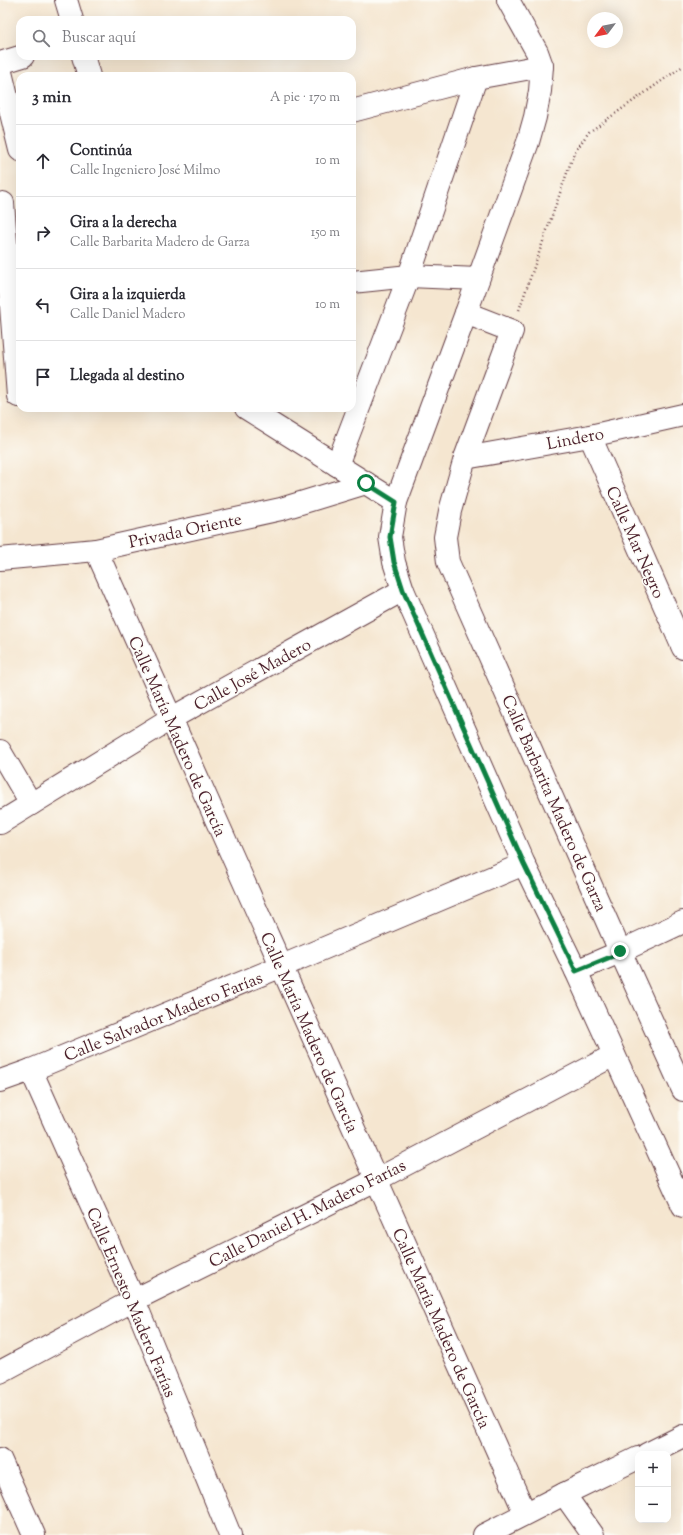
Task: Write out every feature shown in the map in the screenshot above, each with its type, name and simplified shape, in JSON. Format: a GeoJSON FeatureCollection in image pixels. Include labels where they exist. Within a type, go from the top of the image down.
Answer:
{"type":"FeatureCollection","features":[{"type":"Feature","properties":{"kind":"street"},"geometry":{"type":"LineString","coordinates":[[66,0],[71,16]]}},
{"type":"Feature","properties":{"kind":"street"},"geometry":{"type":"LineString","coordinates":[[508,0],[537,52],[542,66],[540,91],[535,117],[528,142],[478,279],[489,322],[396,502],[390,537],[394,562],[403,590],[524,864],[583,968],[614,1055],[683,1206]]}},
{"type":"Feature","properties":{"kind":"street"},"geometry":{"type":"LineString","coordinates":[[0,63],[16,58]]}},
{"type":"Feature","properties":{"kind":"street"},"geometry":{"type":"LineString","coordinates":[[84,60],[88,72]]}},
{"type":"Feature","properties":{"kind":"street"},"geometry":{"type":"LineString","coordinates":[[356,110],[476,78],[542,66]]}},
{"type":"Feature","properties":{"kind":"street"},"geometry":{"type":"LineString","coordinates":[[0,68],[16,134]]}},
{"type":"Feature","properties":{"kind":"street"},"geometry":{"type":"LineString","coordinates":[[337,465],[409,276],[476,78]]}},
{"type":"Feature","properties":{"kind":"street"},"geometry":{"type":"LineString","coordinates":[[8,202],[13,396]]}},
{"type":"Feature","properties":{"kind":"street"},"geometry":{"type":"LineString","coordinates":[[356,282],[409,276],[478,279]]}},
{"type":"Feature","properties":{"kind":"street","name":"Calle Barbarita Madero de Garza"},"geometry":{"type":"LineString","coordinates":[[489,322],[466,458],[450,511],[445,537],[448,562],[617,953],[683,1090]]}},
{"type":"Feature","properties":{"kind":"street"},"geometry":{"type":"LineString","coordinates":[[252,412],[396,502]]}},
{"type":"Feature","properties":{"kind":"street","name":"Lindero"},"geometry":{"type":"LineString","coordinates":[[466,458],[590,436],[683,415]]}},
{"type":"Feature","properties":{"kind":"street","name":"Calle Mar Negro"},"geometry":{"type":"LineString","coordinates":[[590,436],[683,648]]}},
{"type":"Feature","properties":{"kind":"street","name":"Privada Oriente"},"geometry":{"type":"LineString","coordinates":[[0,559],[96,550],[281,509],[366,483]]}},
{"type":"Feature","properties":{"kind":"street","name":"Calle María Madero de García"},"geometry":{"type":"LineString","coordinates":[[96,550],[525,1513]]}},
{"type":"Feature","properties":{"kind":"street","name":"Calle José Madero"},"geometry":{"type":"LineString","coordinates":[[0,823],[170,719],[403,590]]}},
{"type":"Feature","properties":{"kind":"street"},"geometry":{"type":"LineString","coordinates":[[0,751],[31,804]]}},
{"type":"Feature","properties":{"kind":"street","name":"Calle Salvador Madero Farías"},"geometry":{"type":"LineString","coordinates":[[0,1081],[31,1070],[524,864]]}},
{"type":"Feature","properties":{"kind":"street"},"geometry":{"type":"LineString","coordinates":[[583,968],[683,922]]}},
{"type":"Feature","properties":{"kind":"street","name":"Calle Daniel H. Madero Farías"},"geometry":{"type":"LineString","coordinates":[[0,1372],[134,1300],[376,1180],[614,1055]]}},
{"type":"Feature","properties":{"kind":"street","name":"Calle Ernesto Madero Farías"},"geometry":{"type":"LineString","coordinates":[[31,1070],[134,1300],[230,1535]]}},
{"type":"Feature","properties":{"kind":"street"},"geometry":{"type":"LineString","coordinates":[[653,1451],[683,1436]]}},
{"type":"Feature","properties":{"kind":"street"},"geometry":{"type":"LineString","coordinates":[[0,1459],[34,1535]]}},
{"type":"Feature","properties":{"kind":"street"},"geometry":{"type":"LineString","coordinates":[[484,1535],[525,1513],[635,1459]]}},
{"type":"Feature","properties":{"kind":"street"},"geometry":{"type":"LineString","coordinates":[[564,1494],[593,1535]]}},
{"type":"Feature","properties":{"kind":"path"},"geometry":{"type":"LineString","coordinates":[[489,322],[580,143],[589,132],[683,66]]}},
{"type":"Feature","properties":{"kind":"route"},"geometry":{"type":"LineString","coordinates":[[366,483],[396,502],[390,537],[394,562],[403,590],[524,864],[576,971],[613,956],[620,951]]}}]}
